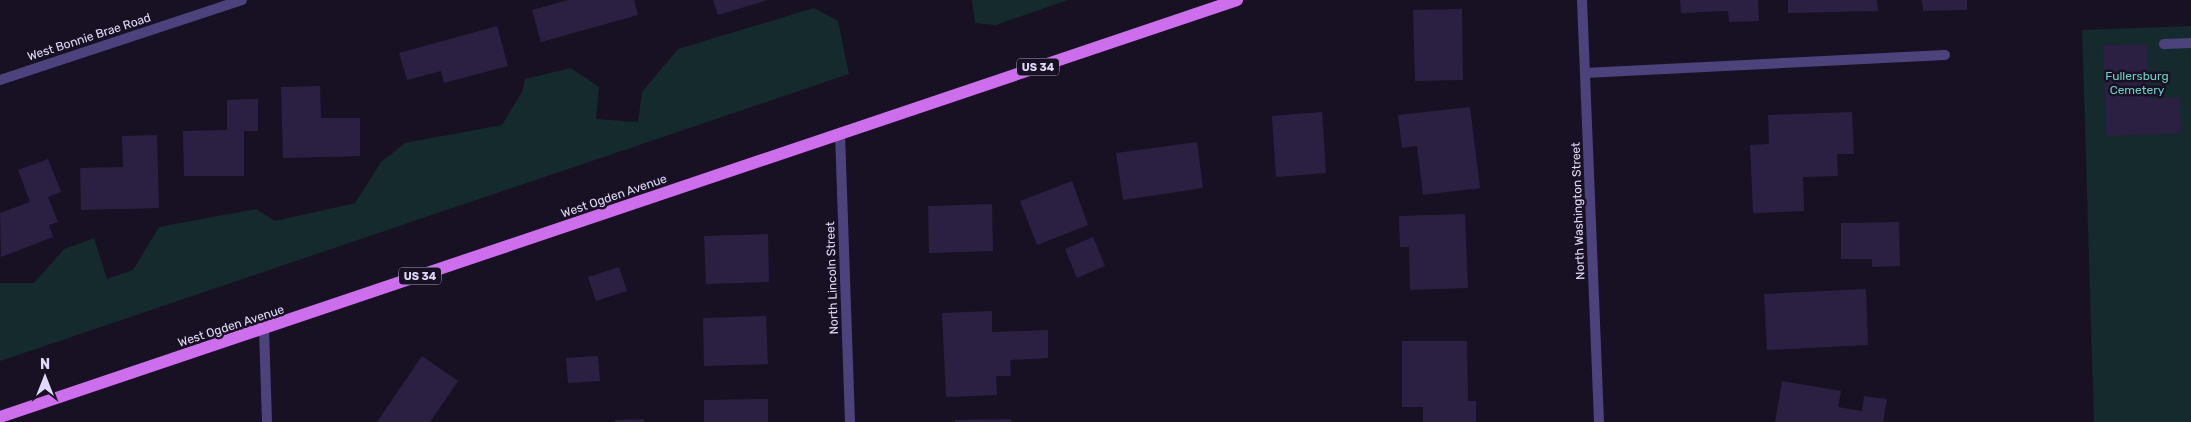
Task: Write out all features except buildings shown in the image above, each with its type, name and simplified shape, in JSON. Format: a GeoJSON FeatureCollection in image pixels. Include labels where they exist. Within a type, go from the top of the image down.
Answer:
{"type":"FeatureCollection","features":[{"type":"Feature","properties":{"kind":"main road","name":"West Ogden Avenue"},"geometry":{"type":"LineString","coordinates":[[0,417],[1237,0]]}},
{"type":"Feature","properties":{"kind":"street","name":"West Bonnie Brae Road"},"geometry":{"type":"LineString","coordinates":[[0,80],[242,0]]}},
{"type":"Feature","properties":{"kind":"street","name":"North Washington Street"},"geometry":{"type":"LineString","coordinates":[[1582,0],[1599,422]]}},
{"type":"Feature","properties":{"kind":"street"},"geometry":{"type":"LineString","coordinates":[[2164,44],[2191,43]]}},
{"type":"Feature","properties":{"kind":"street"},"geometry":{"type":"LineString","coordinates":[[1585,73],[1945,55]]}},
{"type":"Feature","properties":{"kind":"street","name":"North Lincoln Street"},"geometry":{"type":"LineString","coordinates":[[840,134],[850,422]]}},
{"type":"Feature","properties":{"kind":"street"},"geometry":{"type":"LineString","coordinates":[[264,329],[267,422]]}},
{"type":"Feature","properties":{"kind":"green space"},"geometry":{"type":"Polygon","coordinates":[[[972,0],[1068,0],[996,25],[975,23],[972,0]]]}},
{"type":"Feature","properties":{"kind":"green space"},"geometry":{"type":"Polygon","coordinates":[[[814,8],[838,21],[849,74],[0,361],[0,283],[34,283],[64,249],[94,238],[107,279],[133,270],[159,227],[256,209],[275,221],[355,203],[381,162],[405,143],[502,125],[522,92],[525,79],[571,68],[599,87],[596,119],[638,122],[642,92],[678,49],[814,8]]]}},
{"type":"Feature","properties":{"kind":"green space","name":"Fullersburg Cemetery"},"geometry":{"type":"Polygon","coordinates":[[[2191,26],[2191,422],[2094,422],[2082,30],[2191,26]]]}}]}
